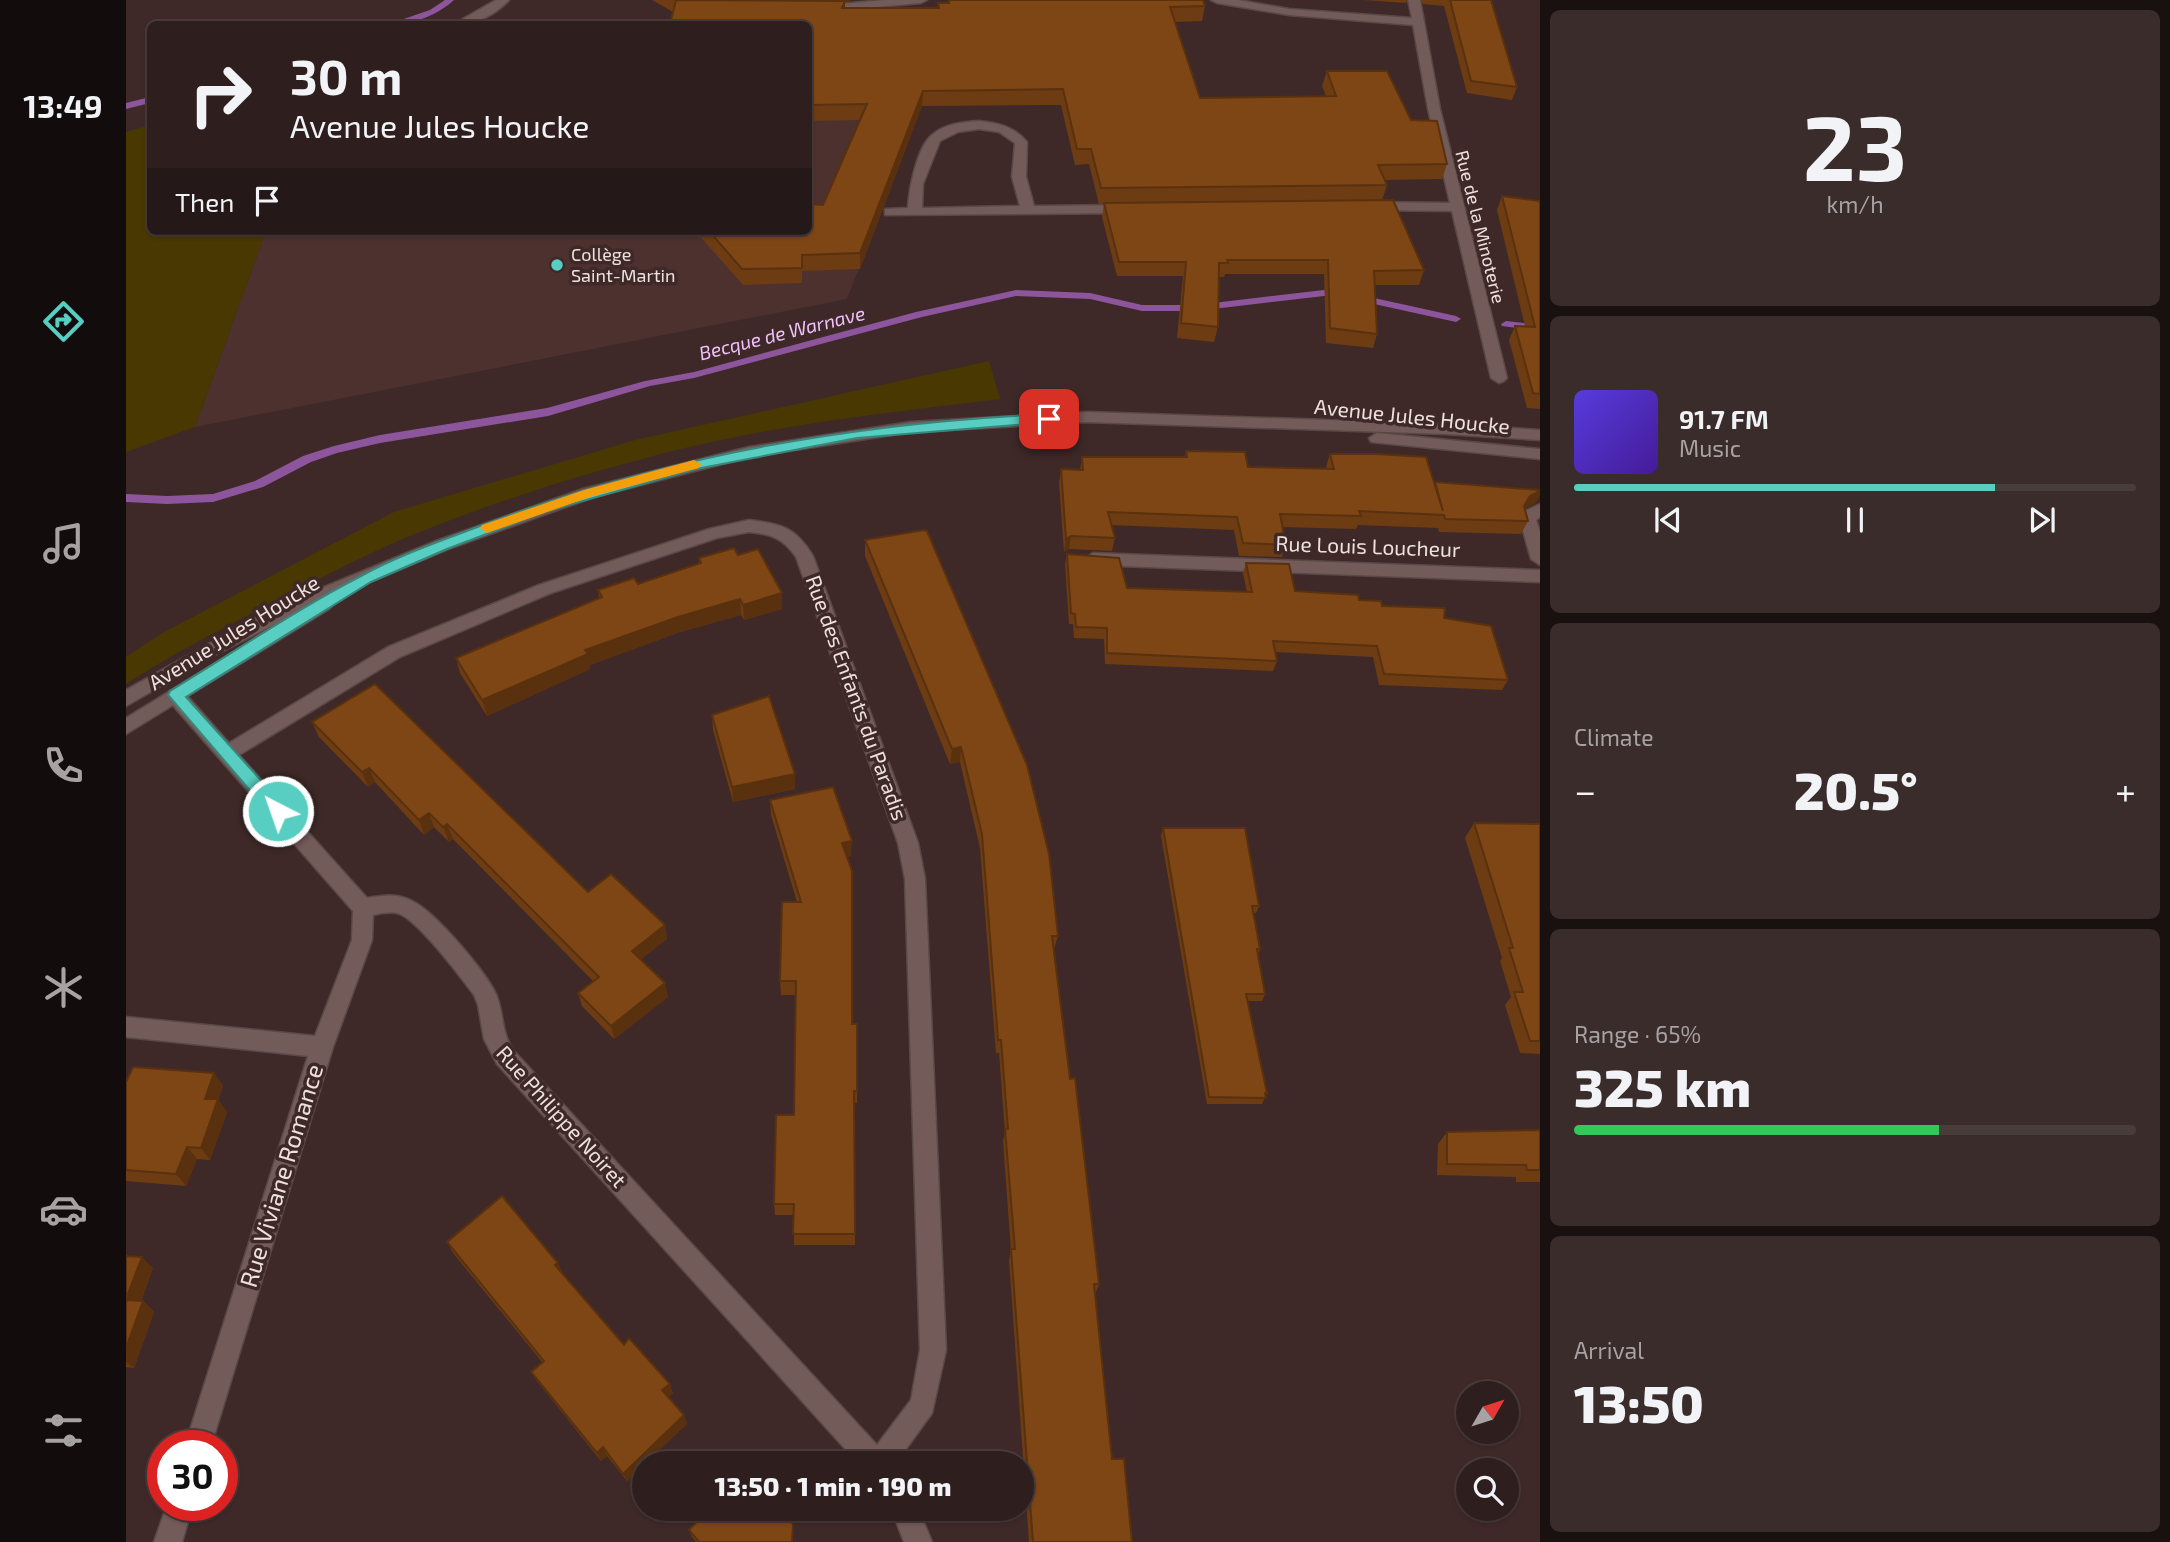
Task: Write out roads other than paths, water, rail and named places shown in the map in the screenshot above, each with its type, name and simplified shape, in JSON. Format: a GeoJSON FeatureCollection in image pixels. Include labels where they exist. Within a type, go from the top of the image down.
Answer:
{"type":"FeatureCollection","features":[{"type":"Feature","properties":{"kind":"street"},"geometry":{"type":"LineString","coordinates":[[467,21],[489,11],[503,0]]}},
{"type":"Feature","properties":{"kind":"street"},"geometry":{"type":"LineString","coordinates":[[806,10],[921,0]]}},
{"type":"Feature","properties":{"kind":"street"},"geometry":{"type":"LineString","coordinates":[[1217,0],[1289,12],[1418,22]]}},
{"type":"Feature","properties":{"kind":"street","name":"Rue de la Minoterie"},"geometry":{"type":"LineString","coordinates":[[1414,0],[1456,207],[1499,378]]}},
{"type":"Feature","properties":{"kind":"street"},"geometry":{"type":"LineString","coordinates":[[915,212],[916,184],[934,139],[957,128],[990,126],[1012,132],[1021,142],[1019,177],[1028,210]]}},
{"type":"Feature","properties":{"kind":"street"},"geometry":{"type":"LineString","coordinates":[[1356,206],[1456,207]]}},
{"type":"Feature","properties":{"kind":"street"},"geometry":{"type":"LineString","coordinates":[[890,212],[1151,209]]}},
{"type":"Feature","properties":{"kind":"street","name":"Avenue Jules Houcke"},"geometry":{"type":"LineString","coordinates":[[126,699],[247,629],[307,601],[454,541],[589,493],[695,464],[804,442],[911,428],[1029,419],[1142,418],[1540,435]]}},
{"type":"Feature","properties":{"kind":"street","name":"Avenue Jules Houcke"},"geometry":{"type":"LineString","coordinates":[[1279,425],[1406,442],[1540,454]]}},
{"type":"Feature","properties":{"kind":"street"},"geometry":{"type":"LineString","coordinates":[[1534,516],[1540,559]]}},
{"type":"Feature","properties":{"kind":"street","name":"Rue des Enfants du Paradis"},"geometry":{"type":"LineString","coordinates":[[227,753],[394,652],[545,589],[737,528],[775,529],[794,541],[804,556],[908,843],[915,879],[933,1350],[923,1404],[908,1428],[888,1451]]}},
{"type":"Feature","properties":{"kind":"street","name":"Rue Louis Loucheur"},"geometry":{"type":"LineString","coordinates":[[1069,558],[1540,576]]}},
{"type":"Feature","properties":{"kind":"street","name":"Avenue Jules Houcke"},"geometry":{"type":"LineString","coordinates":[[126,727],[366,579]]}},
{"type":"Feature","properties":{"kind":"street"},"geometry":{"type":"LineString","coordinates":[[176,695],[363,908]]}},
{"type":"Feature","properties":{"kind":"street","name":"Rue Philippe Noiret"},"geometry":{"type":"LineString","coordinates":[[363,908],[397,904],[412,910],[424,922],[483,990],[489,1007],[491,1034],[505,1057],[867,1451]]}},
{"type":"Feature","properties":{"kind":"street","name":"Rue Viviane Romance"},"geometry":{"type":"LineString","coordinates":[[203,1430],[321,1047],[362,940],[363,908]]}},
{"type":"Feature","properties":{"kind":"street"},"geometry":{"type":"LineString","coordinates":[[126,1027],[321,1047]]}},
{"type":"Feature","properties":{"kind":"street"},"geometry":{"type":"LineString","coordinates":[[168,1542],[175,1521]]}},
{"type":"Feature","properties":{"kind":"street"},"geometry":{"type":"LineString","coordinates":[[910,1521],[919,1542]]}},
{"type":"Feature","properties":{"kind":"waterway"},"geometry":{"type":"LineString","coordinates":[[403,21],[433,12],[450,0]]}},
{"type":"Feature","properties":{"kind":"waterway"},"geometry":{"type":"LineString","coordinates":[[126,106],[147,101]]}},
{"type":"Feature","properties":{"kind":"waterway","name":"Becque de Warnave"},"geometry":{"type":"LineString","coordinates":[[126,498],[213,498],[259,484],[307,459],[334,450],[380,439],[548,412],[649,383],[694,375],[920,314],[1016,293],[1090,296],[1142,308],[1196,308],[1324,293],[1456,319]]}},
{"type":"Feature","properties":{"kind":"waterway","name":"Becque de Warnave"},"geometry":{"type":"LineString","coordinates":[[1506,324],[1540,328]]}},
{"type":"Feature","properties":{"kind":"place","name":"Collège Saint-Martin"},"geometry":{"type":"Point","coordinates":[557,265]}}]}
